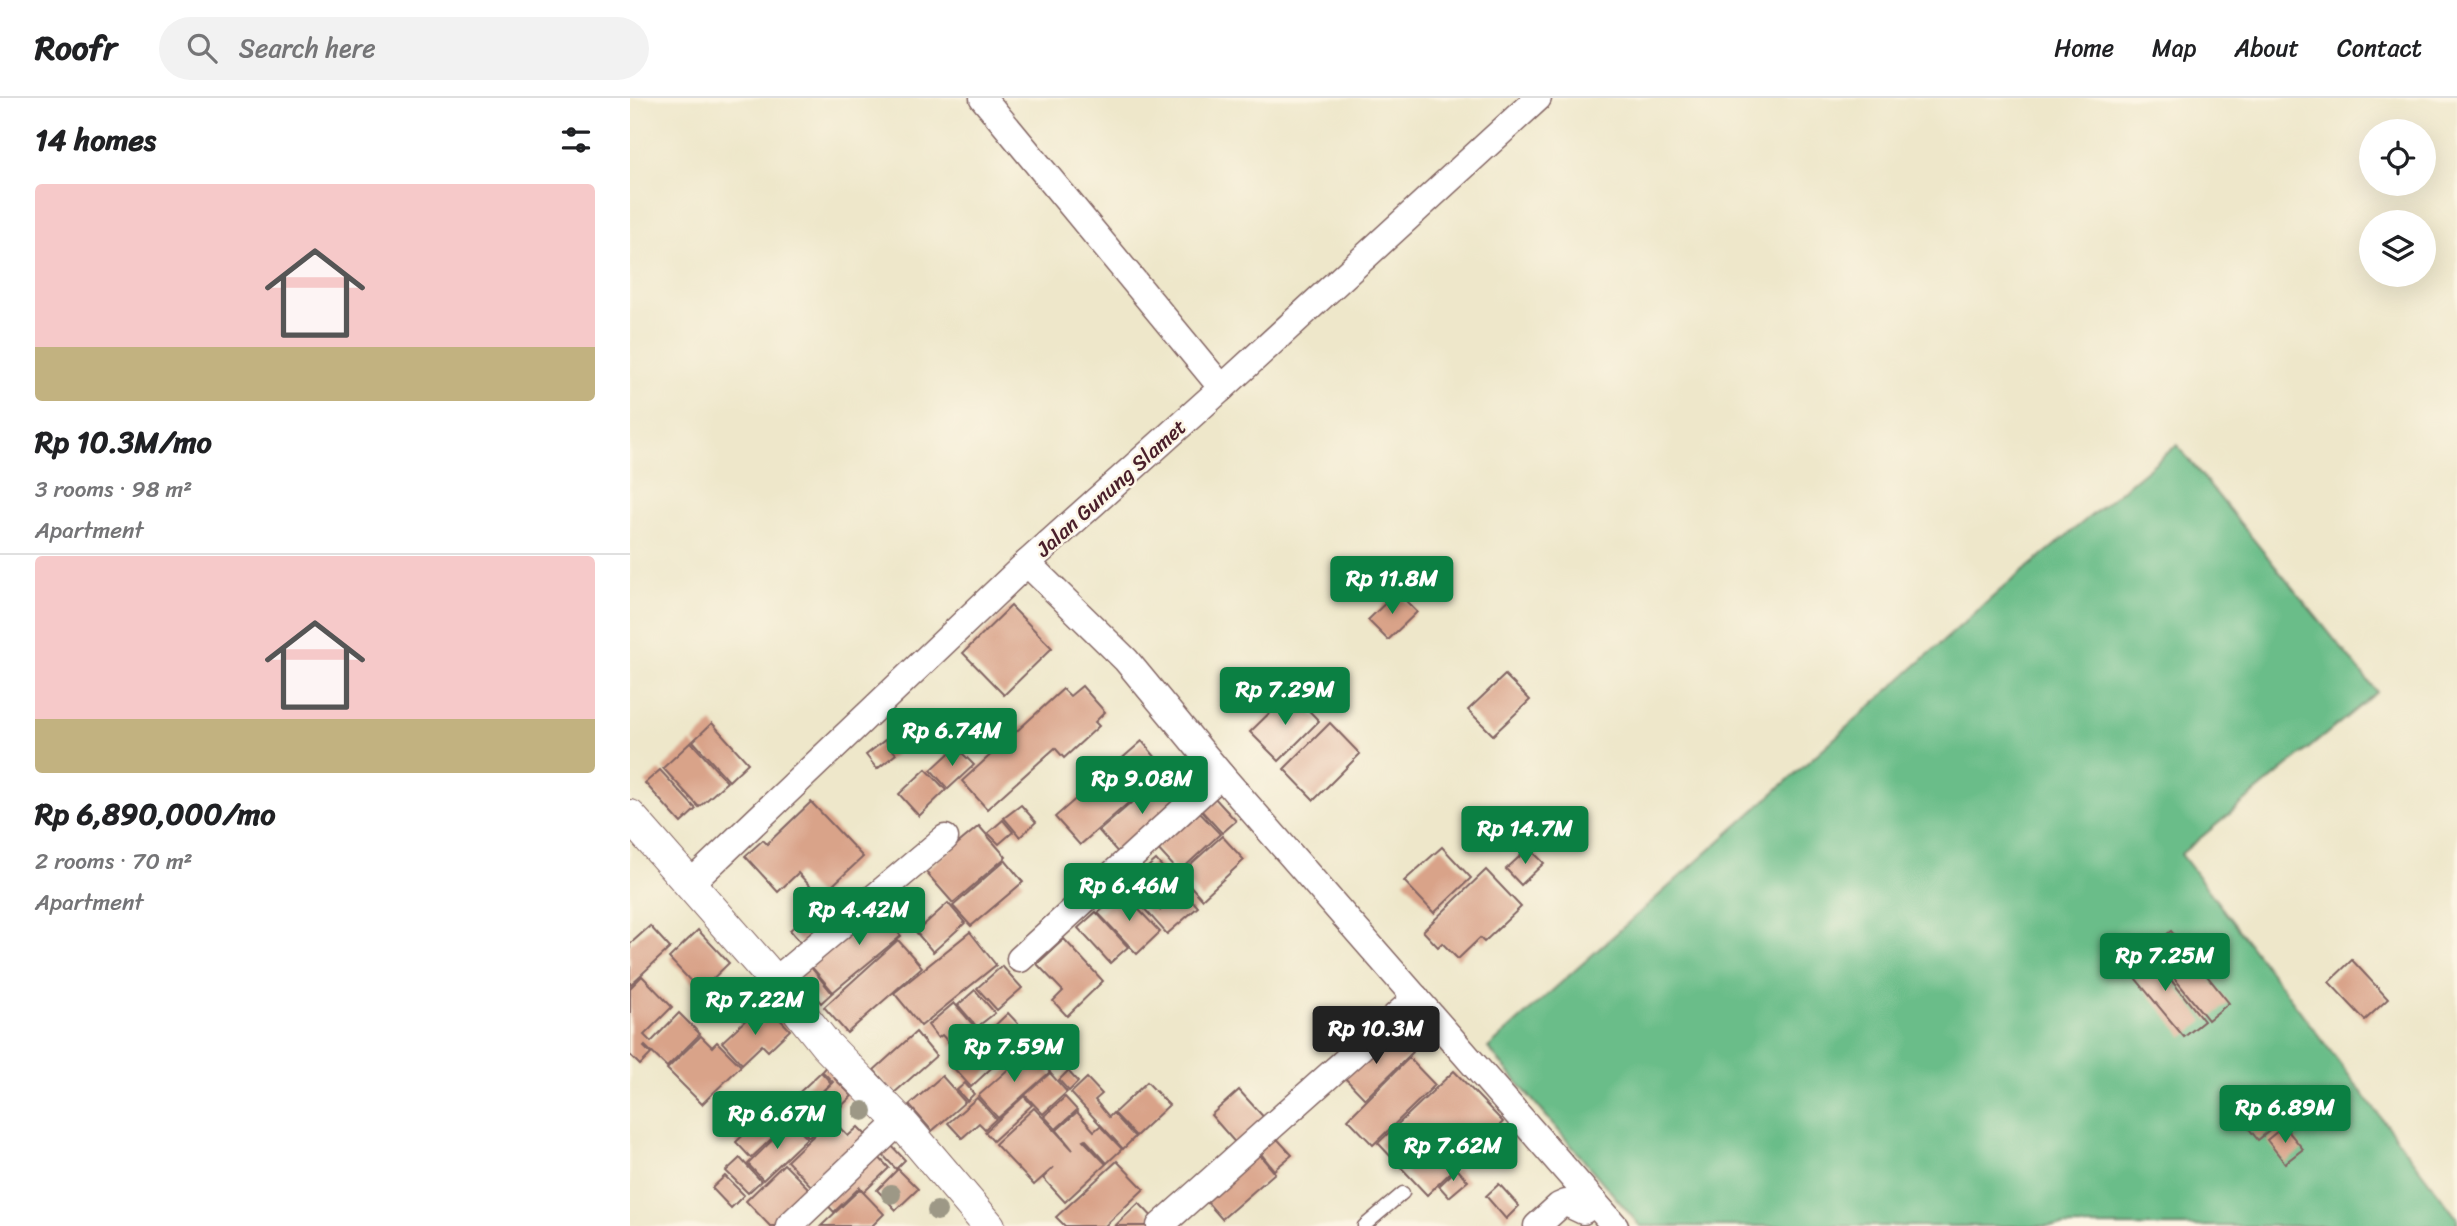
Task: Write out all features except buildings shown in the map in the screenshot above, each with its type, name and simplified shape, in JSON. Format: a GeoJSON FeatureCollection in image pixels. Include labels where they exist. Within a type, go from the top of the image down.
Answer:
{"type":"FeatureCollection","features":[{"type":"Feature","properties":{"kind":"street"},"geometry":{"type":"LineString","coordinates":[[983,98],[1222,388]]}},
{"type":"Feature","properties":{"kind":"street","name":"Jalan Gunung Slamet"},"geometry":{"type":"LineString","coordinates":[[690,884],[1027,563],[1538,98]]}},
{"type":"Feature","properties":{"kind":"street"},"geometry":{"type":"LineString","coordinates":[[1027,563],[1126,660],[1221,775],[1615,1226]]}},
{"type":"Feature","properties":{"kind":"street"},"geometry":{"type":"LineString","coordinates":[[1020,960],[1221,775]]}},
{"type":"Feature","properties":{"kind":"street"},"geometry":{"type":"LineString","coordinates":[[630,816],[775,981],[826,1045],[900,1121],[989,1226]]}},
{"type":"Feature","properties":{"kind":"street"},"geometry":{"type":"LineString","coordinates":[[775,981],[945,838]]}},
{"type":"Feature","properties":{"kind":"street"},"geometry":{"type":"LineString","coordinates":[[1160,1226],[1416,998]]}},
{"type":"Feature","properties":{"kind":"street"},"geometry":{"type":"LineString","coordinates":[[789,1226],[900,1121]]}},
{"type":"Feature","properties":{"kind":"street"},"geometry":{"type":"LineString","coordinates":[[1536,1226],[1566,1203],[1583,1211],[1595,1203]]}},
{"type":"Feature","properties":{"kind":"lane"},"geometry":{"type":"LineString","coordinates":[[1364,1226],[1403,1193]]}},
{"type":"Feature","properties":{"kind":"green space"},"geometry":{"type":"Polygon","coordinates":[[[2177,445],[2377,692],[2181,854],[2457,1218],[2457,1226],[1640,1226],[1488,1048],[2005,586],[2177,445]]]}}]}
